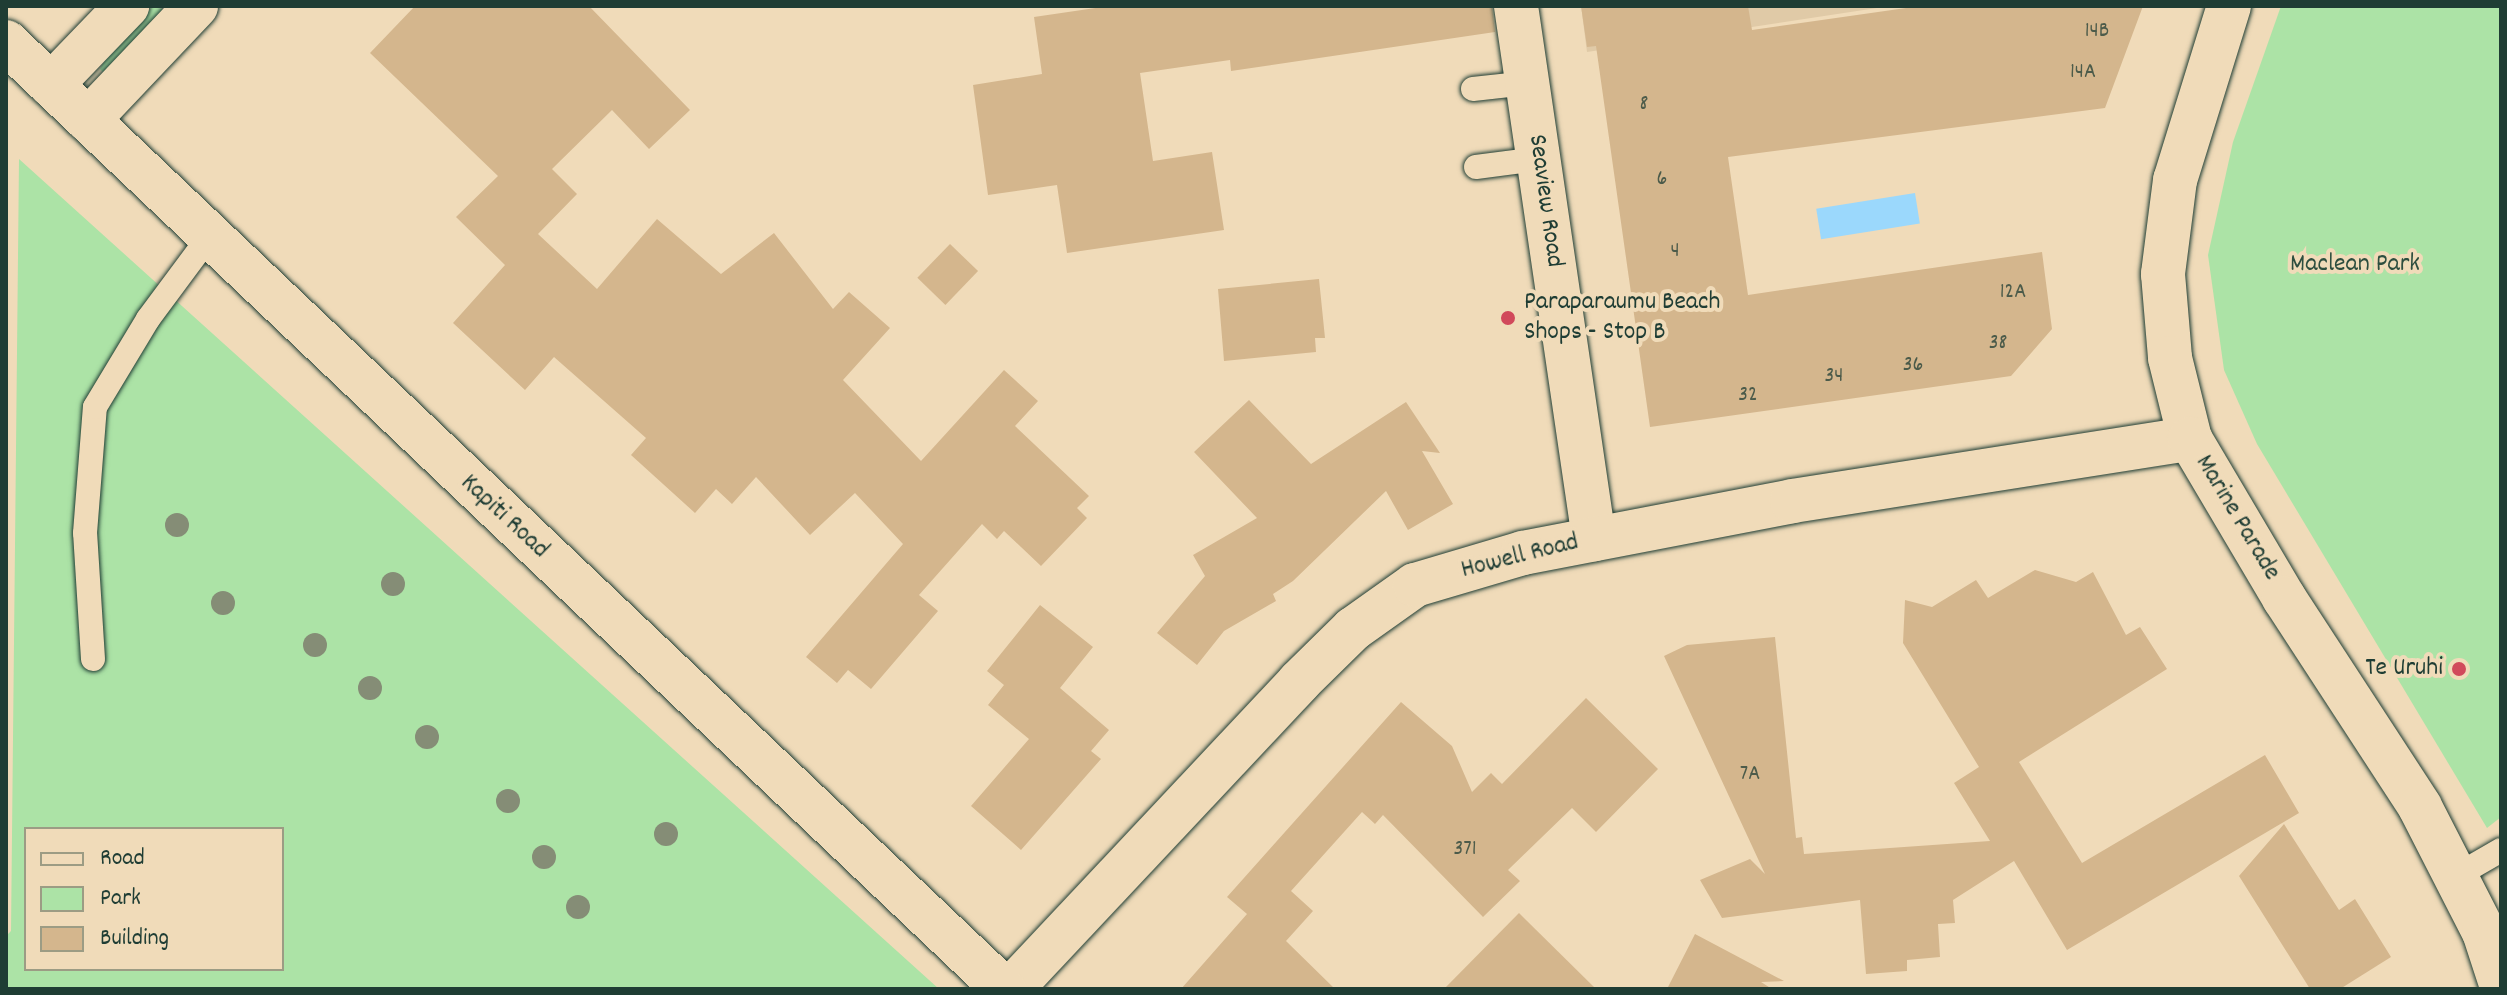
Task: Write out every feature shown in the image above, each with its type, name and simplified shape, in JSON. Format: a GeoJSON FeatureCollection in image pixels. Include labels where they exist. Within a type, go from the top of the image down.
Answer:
{"type":"FeatureCollection","features":[{"type":"Feature","properties":{"kind":"main road"},"geometry":{"type":"LineString","coordinates":[[51,85],[127,6]]}},
{"type":"Feature","properties":{"kind":"main road"},"geometry":{"type":"LineString","coordinates":[[88,120],[196,6]]}},
{"type":"Feature","properties":{"kind":"main road","name":"Seaview Road"},"geometry":{"type":"LineString","coordinates":[[1516,6],[1594,539]]}},
{"type":"Feature","properties":{"kind":"main road","name":"Marine Parade"},"geometry":{"type":"LineString","coordinates":[[2229,6],[2175,180],[2163,274],[2170,358],[2190,439],[2284,598],[2420,807],[2484,932],[2501,984]]}},
{"type":"Feature","properties":{"kind":"main road","name":"Kapiti Road"},"geometry":{"type":"LineString","coordinates":[[6,42],[1004,989]]}},
{"type":"Feature","properties":{"kind":"main road","name":"Howell Road"},"geometry":{"type":"LineString","coordinates":[[1011,989],[1353,629],[1415,585],[1594,539],[1792,501],[2190,439]]}},
{"type":"Feature","properties":{"kind":"lane"},"geometry":{"type":"LineString","coordinates":[[1473,89],[1527,83]]}},
{"type":"Feature","properties":{"kind":"lane"},"geometry":{"type":"LineString","coordinates":[[1476,167],[1538,159]]}},
{"type":"Feature","properties":{"kind":"lane"},"geometry":{"type":"LineString","coordinates":[[93,659],[85,533],[95,407],[148,319],[209,237]]}},
{"type":"Feature","properties":{"kind":"lane"},"geometry":{"type":"LineString","coordinates":[[2456,876],[2501,850]]}},
{"type":"Feature","properties":{"kind":"shaded area"},"geometry":{"type":"Polygon","coordinates":[[[1581,6],[1890,6],[1587,52],[1581,6]]]}},
{"type":"Feature","properties":{"kind":"green space"},"geometry":{"type":"Polygon","coordinates":[[[153,6],[169,11],[108,77],[100,69],[110,50],[153,6]]]}},
{"type":"Feature","properties":{"kind":"green space","name":"Maclean Park"},"geometry":{"type":"Polygon","coordinates":[[[2281,6],[2501,6],[2501,817],[2487,828],[2257,444],[2224,370],[2208,255],[2233,142],[2281,6]]]}},
{"type":"Feature","properties":{"kind":"green space"},"geometry":{"type":"Polygon","coordinates":[[[19,159],[939,989],[6,989],[6,936],[11,931],[19,159]]]}},
{"type":"Feature","properties":{"kind":"water"},"geometry":{"type":"Polygon","coordinates":[[[1915,193],[1920,224],[1821,239],[1816,209],[1915,193]]]}},
{"type":"Feature","properties":{"kind":"building"},"geometry":{"type":"Polygon","coordinates":[[[415,6],[589,6],[690,110],[649,149],[612,110],[552,169],[577,194],[538,234],[597,289],[657,219],[721,274],[774,233],[833,309],[849,292],[890,328],[843,380],[921,461],[1004,370],[1038,401],[1015,426],[1089,496],[1077,508],[1087,518],[1041,566],[1004,531],[997,539],[982,524],[919,595],[938,611],[871,689],[848,670],[837,683],[806,657],[903,544],[855,493],[810,535],[756,477],[732,504],[716,489],[695,513],[631,455],[646,438],[554,357],[525,390],[453,323],[505,265],[456,217],[498,176],[370,53],[415,6]]]}},
{"type":"Feature","properties":{"kind":"building"},"geometry":{"type":"Polygon","coordinates":[[[1109,6],[1492,6],[1495,32],[1231,71],[1230,60],[1140,73],[1153,161],[1212,152],[1224,230],[1067,253],[1057,185],[988,195],[973,85],[1042,74],[1034,17],[1109,6]]]}},
{"type":"Feature","properties":{"kind":"building"},"geometry":{"type":"Polygon","coordinates":[[[1581,6],[1748,6],[1752,30],[1920,6],[2143,6],[2105,108],[1728,157],[1748,295],[2042,252],[2052,329],[2011,376],[1650,427],[1596,46],[1587,47],[1581,6]]]}},
{"type":"Feature","properties":{"kind":"building"},"geometry":{"type":"Polygon","coordinates":[[[950,244],[978,271],[945,305],[917,278],[950,244]]]}},
{"type":"Feature","properties":{"kind":"building"},"geometry":{"type":"Polygon","coordinates":[[[1319,279],[1325,338],[1315,338],[1316,352],[1224,361],[1218,289],[1319,279]]]}},
{"type":"Feature","properties":{"kind":"building"},"geometry":{"type":"Polygon","coordinates":[[[1249,400],[1311,464],[1406,402],[1440,453],[1422,451],[1453,504],[1408,530],[1386,491],[1293,581],[1273,594],[1276,601],[1224,631],[1197,665],[1157,633],[1205,576],[1193,555],[1257,518],[1194,452],[1249,400]]]}},
{"type":"Feature","properties":{"kind":"building"},"geometry":{"type":"Polygon","coordinates":[[[2035,570],[2076,582],[2093,572],[2126,635],[2140,627],[2167,669],[2019,762],[2082,863],[2265,755],[2299,813],[2067,950],[2014,861],[1953,900],[1955,923],[1938,924],[1940,957],[1907,960],[1907,971],[1866,974],[1860,900],[1722,918],[1700,880],[1750,859],[1765,874],[1664,656],[1687,645],[1775,637],[1796,838],[1802,837],[1804,854],[1990,841],[1954,783],[1979,767],[1903,643],[1905,600],[1932,607],[1976,580],[1988,598],[2035,570]]]}},
{"type":"Feature","properties":{"kind":"building"},"geometry":{"type":"Polygon","coordinates":[[[1040,605],[1093,647],[1060,688],[1109,730],[1091,751],[1101,759],[1021,850],[971,806],[1029,739],[988,705],[1004,685],[987,671],[1040,605]]]}},
{"type":"Feature","properties":{"kind":"building"},"geometry":{"type":"Polygon","coordinates":[[[1586,698],[1658,769],[1596,832],[1572,808],[1508,870],[1520,881],[1483,917],[1383,815],[1375,824],[1362,812],[1291,891],[1313,911],[1286,941],[1335,989],[1181,989],[1247,914],[1227,897],[1401,702],[1452,746],[1472,792],[1491,773],[1502,784],[1586,698]]]}},
{"type":"Feature","properties":{"kind":"building"},"geometry":{"type":"Polygon","coordinates":[[[2284,824],[2339,910],[2355,899],[2391,957],[2340,989],[2310,989],[2239,876],[2284,824]]]}},
{"type":"Feature","properties":{"kind":"building"},"geometry":{"type":"Polygon","coordinates":[[[1519,913],[1596,989],[1444,989],[1519,913]]]}},
{"type":"Feature","properties":{"kind":"building"},"geometry":{"type":"Polygon","coordinates":[[[1695,934],[1784,981],[1761,982],[1772,989],[1667,989],[1695,934]]]}},
{"type":"Feature","properties":{"kind":"place","name":"Paraparaumu Beach Shops - Stop B"},"geometry":{"type":"Point","coordinates":[1508,318]}},
{"type":"Feature","properties":{"kind":"place","name":"Te Uruhi"},"geometry":{"type":"Point","coordinates":[2459,669]}}]}
